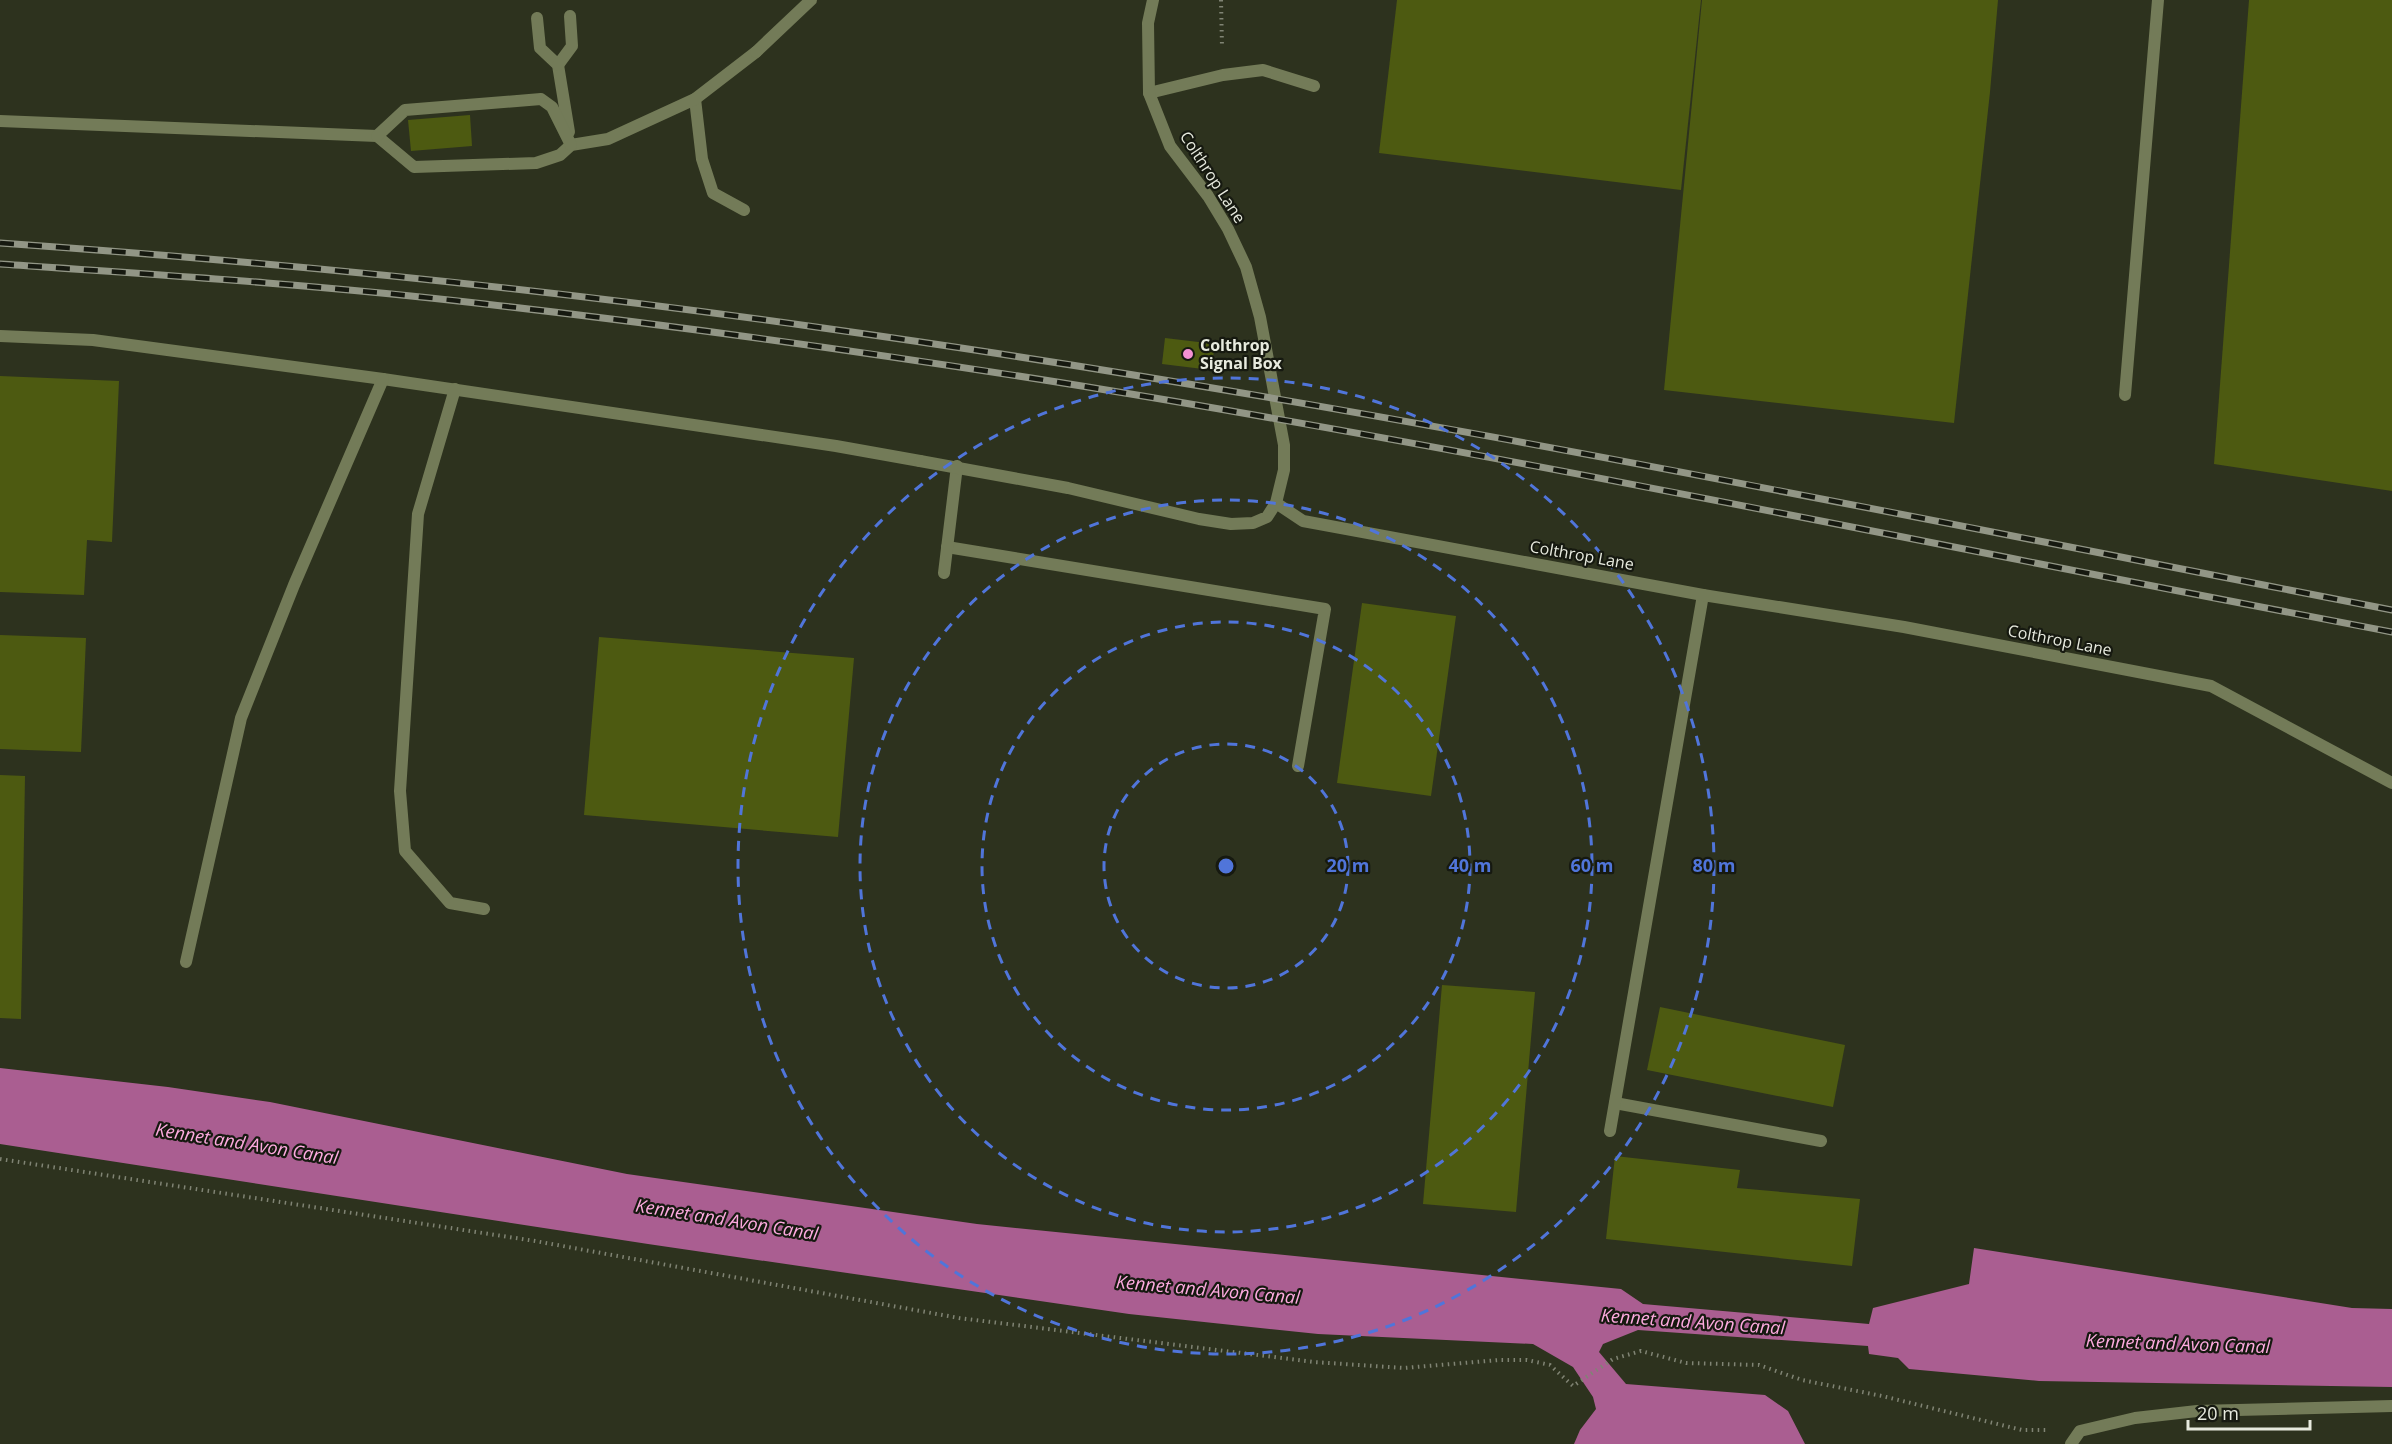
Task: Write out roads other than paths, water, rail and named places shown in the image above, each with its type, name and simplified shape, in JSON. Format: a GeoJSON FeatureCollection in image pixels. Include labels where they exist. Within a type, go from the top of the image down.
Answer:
{"type":"FeatureCollection","features":[{"type":"Feature","properties":{"kind":"street"},"geometry":{"type":"LineString","coordinates":[[0,121],[376,136],[414,167],[536,163],[560,155],[571,145],[608,139],[695,99],[756,52],[811,0]]}},
{"type":"Feature","properties":{"kind":"street","name":"Colthrop Lane"},"geometry":{"type":"LineString","coordinates":[[1153,0],[1148,23],[1149,93],[1170,146],[1208,196],[1228,229],[1246,267],[1269,359],[1284,445],[1284,470],[1276,503],[1303,521],[1703,595],[1904,627],[2211,686],[2392,783]]}},
{"type":"Feature","properties":{"kind":"street"},"geometry":{"type":"LineString","coordinates":[[2126,395],[2158,0]]}},
{"type":"Feature","properties":{"kind":"street"},"geometry":{"type":"LineString","coordinates":[[558,65],[572,46],[570,16]]}},
{"type":"Feature","properties":{"kind":"street"},"geometry":{"type":"LineString","coordinates":[[537,18],[540,48],[558,65],[571,145]]}},
{"type":"Feature","properties":{"kind":"street"},"geometry":{"type":"LineString","coordinates":[[1149,93],[1223,75],[1263,70],[1314,86]]}},
{"type":"Feature","properties":{"kind":"street"},"geometry":{"type":"LineString","coordinates":[[376,136],[405,110],[541,99],[552,107],[571,145]]}},
{"type":"Feature","properties":{"kind":"street"},"geometry":{"type":"LineString","coordinates":[[695,99],[702,159],[713,193],[744,210]]}},
{"type":"Feature","properties":{"kind":"street"},"geometry":{"type":"LineString","coordinates":[[0,336],[93,340],[455,389],[824,444],[957,466],[1231,524],[1253,523],[1267,517],[1276,503]]}},
{"type":"Feature","properties":{"kind":"street"},"geometry":{"type":"LineString","coordinates":[[186,962],[242,718],[294,585],[382,379]]}},
{"type":"Feature","properties":{"kind":"street"},"geometry":{"type":"LineString","coordinates":[[455,389],[418,514],[400,791],[405,852],[450,903],[484,909]]}},
{"type":"Feature","properties":{"kind":"street"},"geometry":{"type":"LineString","coordinates":[[944,573],[957,466]]}},
{"type":"Feature","properties":{"kind":"street"},"geometry":{"type":"LineString","coordinates":[[947,547],[1325,609],[1298,766]]}},
{"type":"Feature","properties":{"kind":"street"},"geometry":{"type":"LineString","coordinates":[[1610,1131],[1703,595]]}},
{"type":"Feature","properties":{"kind":"street"},"geometry":{"type":"LineString","coordinates":[[1615,1102],[1821,1141]]}},
{"type":"Feature","properties":{"kind":"street"},"geometry":{"type":"LineString","coordinates":[[2071,1444],[2080,1431],[2135,1418],[2197,1411],[2392,1406]]}},
{"type":"Feature","properties":{"kind":"water","name":"Kennet and Avon Canal"},"geometry":{"type":"Polygon","coordinates":[[[0,1068],[168,1087],[270,1102],[627,1174],[977,1224],[1621,1289],[1643,1304],[1869,1324],[1873,1308],[1969,1284],[1974,1248],[2352,1308],[2392,1309],[2392,1387],[2039,1381],[1909,1369],[1898,1358],[1869,1354],[1868,1346],[1638,1330],[1603,1344],[1599,1352],[1626,1384],[1765,1395],[1788,1411],[1805,1444],[1574,1444],[1580,1430],[1596,1409],[1593,1397],[1573,1367],[1533,1344],[1318,1334],[1129,1314],[648,1244],[0,1144],[0,1068]]]}},
{"type":"Feature","properties":{"kind":"railway"},"geometry":{"type":"LineString","coordinates":[[0,243],[309,268],[515,289],[721,314],[1020,357],[1609,458],[2392,610]]}},
{"type":"Feature","properties":{"kind":"railway"},"geometry":{"type":"LineString","coordinates":[[0,264],[243,281],[425,297],[712,332],[1013,375],[1252,415],[1578,474],[2392,632]]}},
{"type":"Feature","properties":{"kind":"place","name":"Colthrop Signal Box"},"geometry":{"type":"Point","coordinates":[1188,354]}}]}
